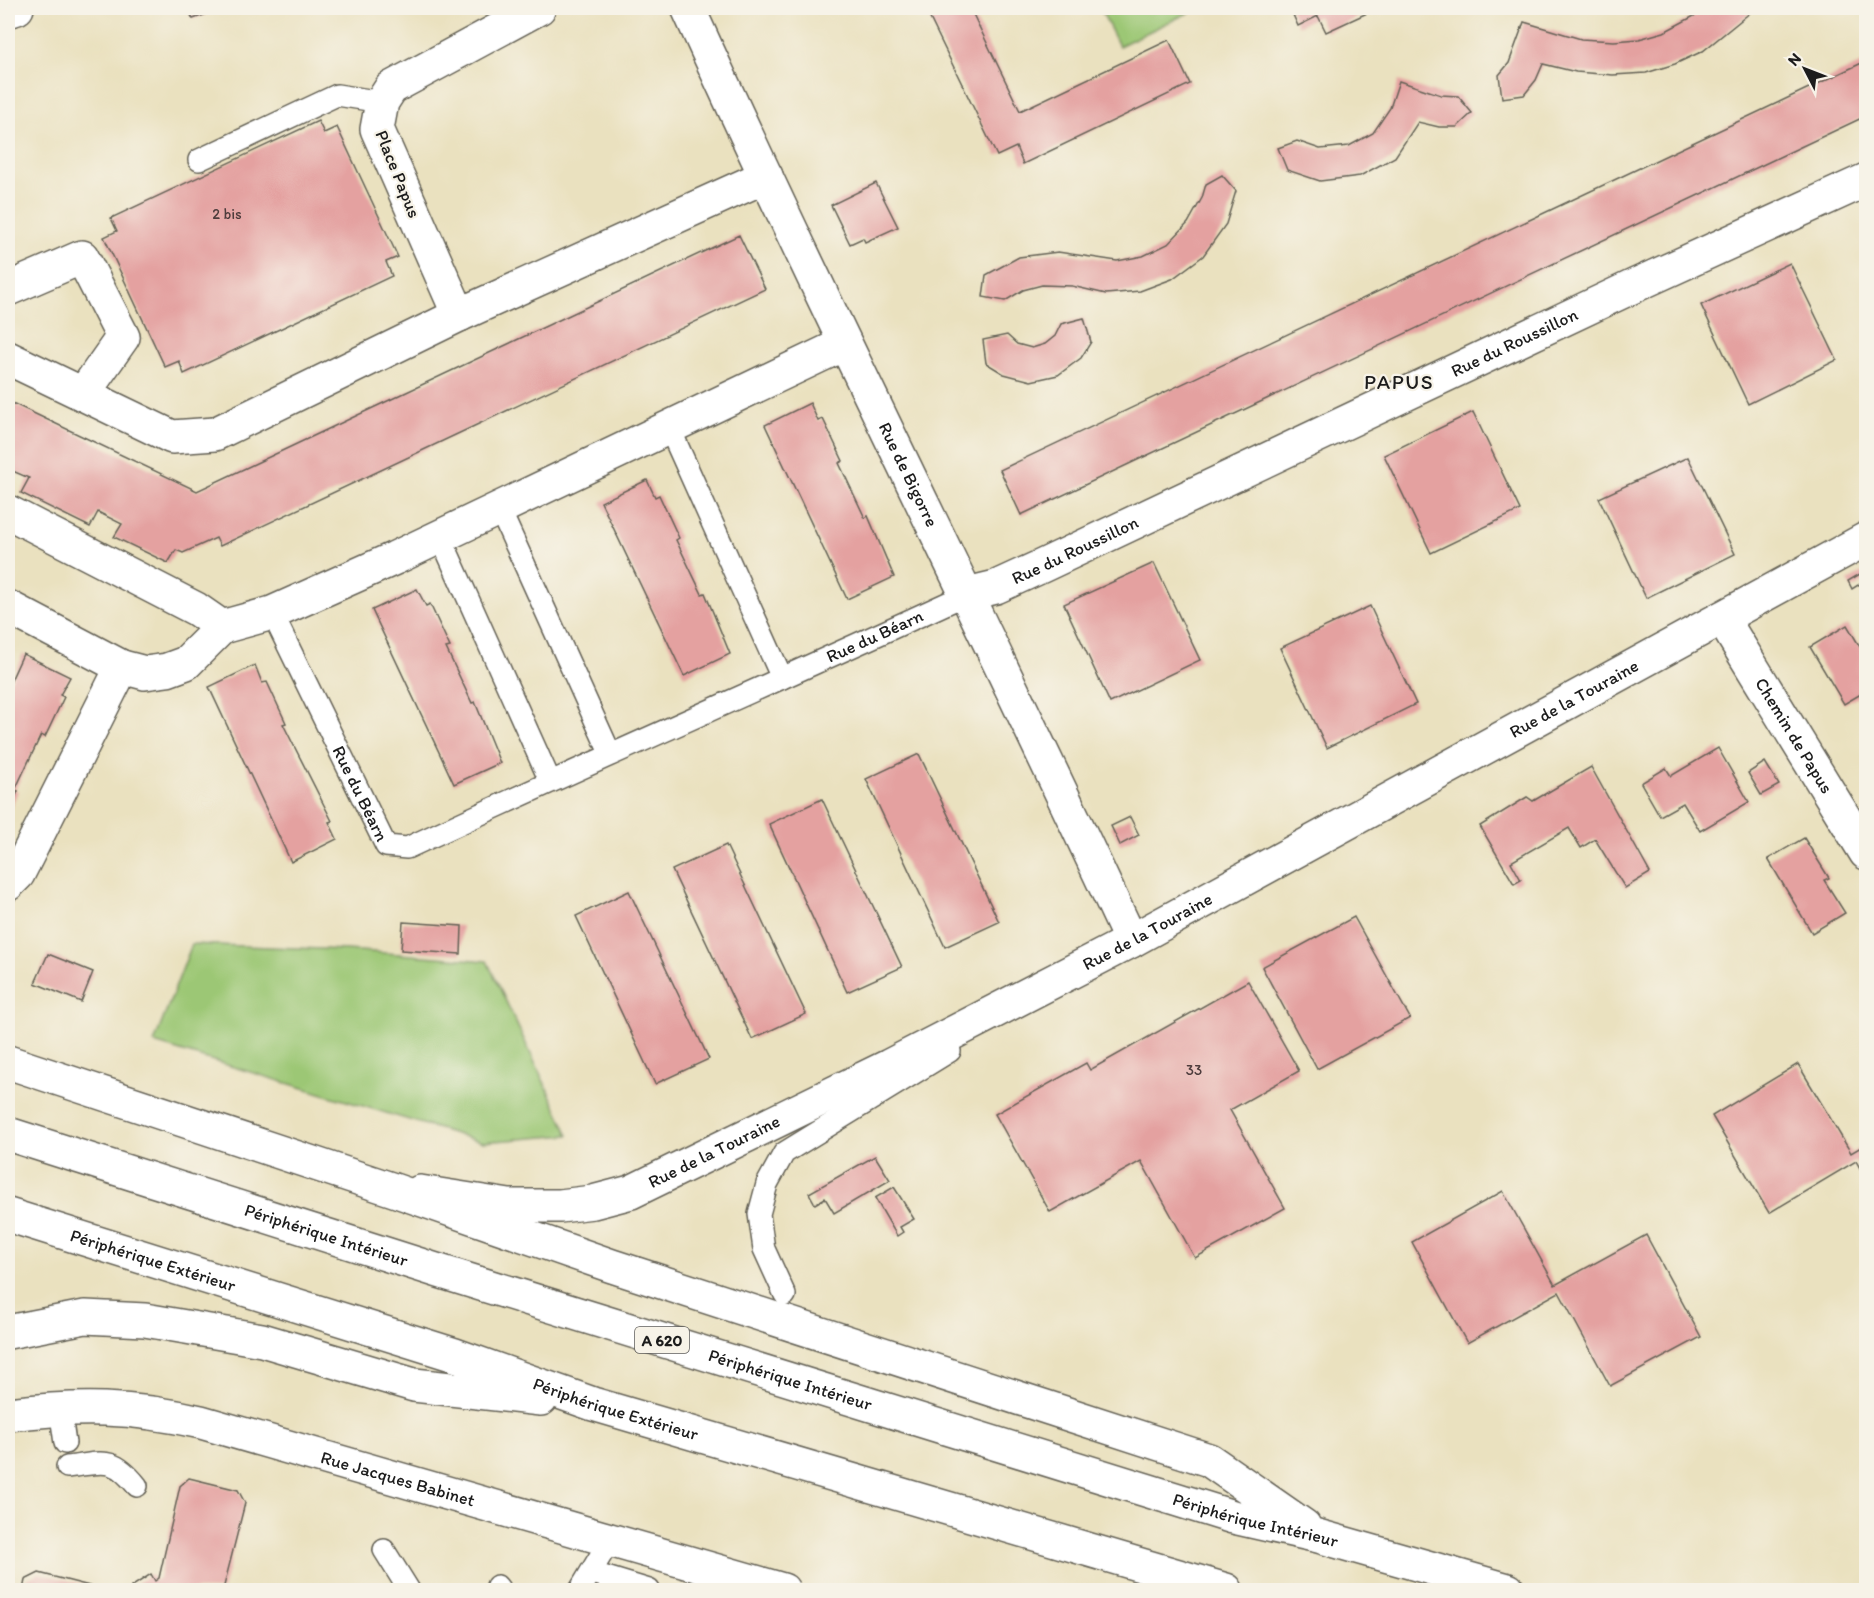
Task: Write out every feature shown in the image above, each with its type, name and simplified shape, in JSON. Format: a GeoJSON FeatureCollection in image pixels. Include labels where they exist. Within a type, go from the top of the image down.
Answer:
{"type":"FeatureCollection","features":[{"type":"Feature","properties":{"kind":"main road"},"geometry":{"type":"LineString","coordinates":[[8,11],[17,8]]}},
{"type":"Feature","properties":{"kind":"main road","name":"Place Papus"},"geometry":{"type":"LineString","coordinates":[[459,315],[377,129],[382,102],[391,88],[539,8]]}},
{"type":"Feature","properties":{"kind":"main road","name":"Rue de Bigorre"},"geometry":{"type":"LineString","coordinates":[[687,8],[844,344],[967,594],[1131,941]]}},
{"type":"Feature","properties":{"kind":"main road"},"geometry":{"type":"LineString","coordinates":[[8,358],[172,436],[215,434],[459,315],[766,176]]}},
{"type":"Feature","properties":{"kind":"main road","name":"Rue du Roussillon"},"geometry":{"type":"LineString","coordinates":[[967,594],[996,587],[1042,566],[1636,285],[1866,180]]}},
{"type":"Feature","properties":{"kind":"main road"},"geometry":{"type":"LineString","coordinates":[[8,289],[82,257],[123,337],[83,394]]}},
{"type":"Feature","properties":{"kind":"main road"},"geometry":{"type":"LineString","coordinates":[[8,607],[122,667],[145,673],[167,670],[186,663],[222,627],[272,613],[500,508],[844,344]]}},
{"type":"Feature","properties":{"kind":"main road"},"geometry":{"type":"LineString","coordinates":[[8,512],[196,609],[222,627]]}},
{"type":"Feature","properties":{"kind":"main road","name":"Rue de la Touraine"},"geometry":{"type":"LineString","coordinates":[[394,1190],[462,1196],[509,1206],[582,1203],[631,1192],[889,1066],[1131,941],[1866,539]]}},
{"type":"Feature","properties":{"kind":"main road","name":"Chemin de Papus"},"geometry":{"type":"LineString","coordinates":[[1722,618],[1866,853]]}},
{"type":"Feature","properties":{"kind":"main road"},"geometry":{"type":"LineString","coordinates":[[8,884],[18,874],[122,667]]}},
{"type":"Feature","properties":{"kind":"main road"},"geometry":{"type":"LineString","coordinates":[[8,1062],[394,1190],[612,1266],[1209,1460],[1318,1536]]}},
{"type":"Feature","properties":{"kind":"main road","name":"Périphérique Intérieur"},"geometry":{"type":"LineString","coordinates":[[8,1134],[439,1271],[1233,1517],[1318,1536],[1508,1590]]}},
{"type":"Feature","properties":{"kind":"main road","name":"Périphérique Extérieur"},"geometry":{"type":"LineString","coordinates":[[8,1215],[455,1355],[593,1404],[1226,1590]]}},
{"type":"Feature","properties":{"kind":"main road"},"geometry":{"type":"LineString","coordinates":[[8,1332],[85,1317],[145,1320],[262,1340],[414,1385],[593,1404]]}},
{"type":"Feature","properties":{"kind":"main road","name":"Rue Jacques Babinet"},"geometry":{"type":"LineString","coordinates":[[8,1414],[60,1408],[109,1407],[201,1422],[783,1590]]}},
{"type":"Feature","properties":{"kind":"lane"},"geometry":{"type":"LineString","coordinates":[[199,160],[337,95],[382,102]]}},
{"type":"Feature","properties":{"kind":"lane"},"geometry":{"type":"LineString","coordinates":[[669,427],[782,678]]}},
{"type":"Feature","properties":{"kind":"lane"},"geometry":{"type":"LineString","coordinates":[[500,508],[610,753]]}},
{"type":"Feature","properties":{"kind":"lane"},"geometry":{"type":"LineString","coordinates":[[440,536],[550,781]]}},
{"type":"Feature","properties":{"kind":"lane","name":"Rue du Béarn"},"geometry":{"type":"LineString","coordinates":[[272,613],[386,846],[408,848],[610,753],[967,594]]}},
{"type":"Feature","properties":{"kind":"lane"},"geometry":{"type":"LineString","coordinates":[[785,1295],[764,1249],[759,1214],[768,1184],[784,1153],[815,1131],[1131,941]]}},
{"type":"Feature","properties":{"kind":"lane"},"geometry":{"type":"LineString","coordinates":[[60,1408],[65,1443]]}},
{"type":"Feature","properties":{"kind":"lane"},"geometry":{"type":"LineString","coordinates":[[67,1467],[109,1462],[125,1472],[137,1486]]}},
{"type":"Feature","properties":{"kind":"lane"},"geometry":{"type":"LineString","coordinates":[[580,1590],[593,1573],[610,1540]]}},
{"type":"Feature","properties":{"kind":"lane"},"geometry":{"type":"LineString","coordinates":[[384,1550],[409,1590]]}},
{"type":"Feature","properties":{"kind":"lane"},"geometry":{"type":"LineString","coordinates":[[593,1573],[649,1590]]}},
{"type":"Feature","properties":{"kind":"green space"},"geometry":{"type":"Polygon","coordinates":[[[1100,8],[1198,8],[1119,46],[1100,8]]]}},
{"type":"Feature","properties":{"kind":"green space"},"geometry":{"type":"Polygon","coordinates":[[[192,944],[347,950],[487,961],[569,1135],[482,1142],[154,1043],[192,944]]]}},
{"type":"Feature","properties":{"kind":"building"},"geometry":{"type":"Polygon","coordinates":[[[187,8],[223,8],[193,19],[187,8]]]}},
{"type":"Feature","properties":{"kind":"building"},"geometry":{"type":"Polygon","coordinates":[[[925,8],[970,8],[1020,111],[1169,40],[1190,84],[1023,164],[1016,147],[997,156],[925,8]]]}},
{"type":"Feature","properties":{"kind":"building"},"geometry":{"type":"Polygon","coordinates":[[[1290,8],[1378,8],[1326,32],[1318,16],[1298,26],[1290,8]]]}},
{"type":"Feature","properties":{"kind":"building"},"geometry":{"type":"Polygon","coordinates":[[[1709,8],[1751,8],[1751,12],[1703,51],[1675,64],[1646,73],[1613,75],[1576,72],[1543,64],[1536,80],[1524,95],[1502,98],[1499,75],[1509,63],[1524,22],[1581,39],[1614,41],[1639,39],[1664,32],[1709,8]]]}},
{"type":"Feature","properties":{"kind":"building"},"geometry":{"type":"Polygon","coordinates":[[[1866,61],[1866,116],[1021,515],[1000,470],[1866,61]]]}},
{"type":"Feature","properties":{"kind":"building"},"geometry":{"type":"Polygon","coordinates":[[[1399,81],[1441,95],[1458,96],[1472,113],[1457,127],[1439,127],[1418,122],[1395,157],[1360,176],[1320,181],[1287,170],[1278,148],[1297,141],[1320,149],[1349,146],[1373,133],[1390,108],[1399,81]]]}},
{"type":"Feature","properties":{"kind":"building"},"geometry":{"type":"Polygon","coordinates":[[[318,121],[324,133],[337,127],[398,257],[386,262],[392,276],[184,374],[179,361],[165,367],[104,237],[117,231],[111,218],[318,121]]]}},
{"type":"Feature","properties":{"kind":"building"},"geometry":{"type":"Polygon","coordinates":[[[1222,175],[1236,191],[1226,224],[1203,256],[1172,279],[1140,291],[1106,294],[1072,286],[1042,285],[1023,290],[1005,301],[983,297],[986,275],[1019,257],[1058,252],[1117,261],[1143,256],[1168,244],[1188,223],[1202,198],[1206,184],[1222,175]]]}},
{"type":"Feature","properties":{"kind":"building"},"geometry":{"type":"Polygon","coordinates":[[[876,183],[898,227],[865,242],[863,238],[850,244],[831,205],[876,183]]]}},
{"type":"Feature","properties":{"kind":"building"},"geometry":{"type":"Polygon","coordinates":[[[739,235],[765,289],[220,546],[216,538],[183,553],[176,550],[168,563],[114,537],[122,524],[98,512],[90,527],[21,493],[29,478],[8,469],[8,401],[197,491],[739,235]]]}},
{"type":"Feature","properties":{"kind":"building"},"geometry":{"type":"Polygon","coordinates":[[[1790,263],[1837,360],[1748,404],[1701,305],[1790,263]]]}},
{"type":"Feature","properties":{"kind":"building"},"geometry":{"type":"Polygon","coordinates":[[[1084,318],[1091,342],[1081,358],[1058,375],[1031,381],[1004,374],[986,363],[983,340],[1007,335],[1017,344],[1032,348],[1045,344],[1055,336],[1061,324],[1084,318]]]}},
{"type":"Feature","properties":{"kind":"building"},"geometry":{"type":"Polygon","coordinates":[[[810,403],[818,421],[823,419],[843,461],[839,463],[865,518],[868,516],[894,577],[847,599],[765,425],[810,403]]]}},
{"type":"Feature","properties":{"kind":"building"},"geometry":{"type":"Polygon","coordinates":[[[1473,412],[1520,510],[1431,553],[1384,455],[1473,412]]]}},
{"type":"Feature","properties":{"kind":"building"},"geometry":{"type":"Polygon","coordinates":[[[1688,457],[1735,554],[1646,598],[1599,498],[1688,457]]]}},
{"type":"Feature","properties":{"kind":"building"},"geometry":{"type":"Polygon","coordinates":[[[647,480],[655,497],[659,495],[679,538],[676,540],[702,594],[705,593],[730,654],[684,676],[601,502],[647,480]]]}},
{"type":"Feature","properties":{"kind":"building"},"geometry":{"type":"Polygon","coordinates":[[[1154,563],[1200,660],[1110,703],[1064,604],[1154,563]]]}},
{"type":"Feature","properties":{"kind":"building"},"geometry":{"type":"Polygon","coordinates":[[[1865,571],[1866,580],[1852,589],[1848,581],[1865,571]]]}},
{"type":"Feature","properties":{"kind":"building"},"geometry":{"type":"Polygon","coordinates":[[[417,589],[426,606],[430,604],[450,647],[446,648],[472,703],[475,702],[500,763],[454,784],[372,610],[417,589]]]}},
{"type":"Feature","properties":{"kind":"building"},"geometry":{"type":"Polygon","coordinates":[[[1370,606],[1416,704],[1327,748],[1280,648],[1370,606]]]}},
{"type":"Feature","properties":{"kind":"building"},"geometry":{"type":"Polygon","coordinates":[[[1847,625],[1866,657],[1866,691],[1844,704],[1810,647],[1847,625]]]}},
{"type":"Feature","properties":{"kind":"building"},"geometry":{"type":"Polygon","coordinates":[[[23,654],[70,677],[60,695],[64,697],[45,737],[41,735],[15,790],[18,791],[8,814],[8,687],[23,654]]]}},
{"type":"Feature","properties":{"kind":"building"},"geometry":{"type":"Polygon","coordinates":[[[255,665],[262,683],[267,682],[286,723],[283,724],[332,821],[329,822],[337,839],[291,862],[209,687],[255,665]]]}},
{"type":"Feature","properties":{"kind":"building"},"geometry":{"type":"Polygon","coordinates":[[[1718,748],[1749,802],[1700,831],[1683,803],[1660,816],[1641,783],[1666,768],[1671,776],[1718,748]]]}},
{"type":"Feature","properties":{"kind":"building"},"geometry":{"type":"Polygon","coordinates":[[[919,754],[999,922],[945,947],[866,779],[919,754]]]}},
{"type":"Feature","properties":{"kind":"building"},"geometry":{"type":"Polygon","coordinates":[[[1765,762],[1779,785],[1761,795],[1748,773],[1765,762]]]}},
{"type":"Feature","properties":{"kind":"building"},"geometry":{"type":"Polygon","coordinates":[[[1591,767],[1650,873],[1625,888],[1595,839],[1581,848],[1569,828],[1511,862],[1521,880],[1514,884],[1480,826],[1527,797],[1533,801],[1591,767]]]}},
{"type":"Feature","properties":{"kind":"building"},"geometry":{"type":"Polygon","coordinates":[[[822,799],[902,967],[847,992],[769,824],[822,799]]]}},
{"type":"Feature","properties":{"kind":"building"},"geometry":{"type":"Polygon","coordinates":[[[1130,817],[1139,835],[1120,845],[1111,826],[1130,817]]]}},
{"type":"Feature","properties":{"kind":"building"},"geometry":{"type":"Polygon","coordinates":[[[1804,838],[1829,878],[1824,880],[1845,913],[1812,933],[1768,859],[1804,838]]]}},
{"type":"Feature","properties":{"kind":"building"},"geometry":{"type":"Polygon","coordinates":[[[726,845],[806,1014],[752,1039],[672,870],[726,845]]]}},
{"type":"Feature","properties":{"kind":"building"},"geometry":{"type":"Polygon","coordinates":[[[629,891],[709,1059],[655,1084],[576,916],[629,891]]]}},
{"type":"Feature","properties":{"kind":"building"},"geometry":{"type":"Polygon","coordinates":[[[1354,917],[1410,1018],[1317,1069],[1262,967],[1354,917]]]}},
{"type":"Feature","properties":{"kind":"building"},"geometry":{"type":"Polygon","coordinates":[[[403,922],[462,926],[461,954],[401,950],[403,922]]]}},
{"type":"Feature","properties":{"kind":"building"},"geometry":{"type":"Polygon","coordinates":[[[48,954],[93,972],[81,1002],[35,983],[48,954]]]}},
{"type":"Feature","properties":{"kind":"building"},"geometry":{"type":"Polygon","coordinates":[[[1248,981],[1299,1071],[1230,1110],[1285,1208],[1195,1258],[1141,1161],[1050,1212],[995,1114],[1086,1063],[1090,1070],[1248,981]]]}},
{"type":"Feature","properties":{"kind":"building"},"geometry":{"type":"Polygon","coordinates":[[[1798,1064],[1851,1153],[1866,1144],[1866,1179],[1856,1161],[1769,1213],[1712,1116],[1798,1064]]]}},
{"type":"Feature","properties":{"kind":"building"},"geometry":{"type":"Polygon","coordinates":[[[875,1156],[890,1180],[834,1213],[825,1198],[815,1204],[809,1193],[875,1156]]]}},
{"type":"Feature","properties":{"kind":"building"},"geometry":{"type":"Polygon","coordinates":[[[894,1187],[914,1219],[900,1227],[903,1232],[897,1236],[875,1198],[894,1187]]]}},
{"type":"Feature","properties":{"kind":"building"},"geometry":{"type":"Polygon","coordinates":[[[1503,1191],[1555,1285],[1646,1235],[1701,1337],[1610,1386],[1559,1292],[1467,1343],[1412,1242],[1503,1191]]]}},
{"type":"Feature","properties":{"kind":"building"},"geometry":{"type":"Polygon","coordinates":[[[189,1478],[238,1490],[245,1503],[223,1590],[133,1590],[131,1587],[151,1574],[155,1581],[159,1578],[180,1486],[189,1478]]]}},
{"type":"Feature","properties":{"kind":"building"},"geometry":{"type":"Polygon","coordinates":[[[39,1573],[105,1590],[23,1590],[25,1580],[39,1573]]]}},
{"type":"Feature","properties":{"kind":"district","name":"PAPUS"},"geometry":{"type":"Point","coordinates":[1399,381]}}]}
